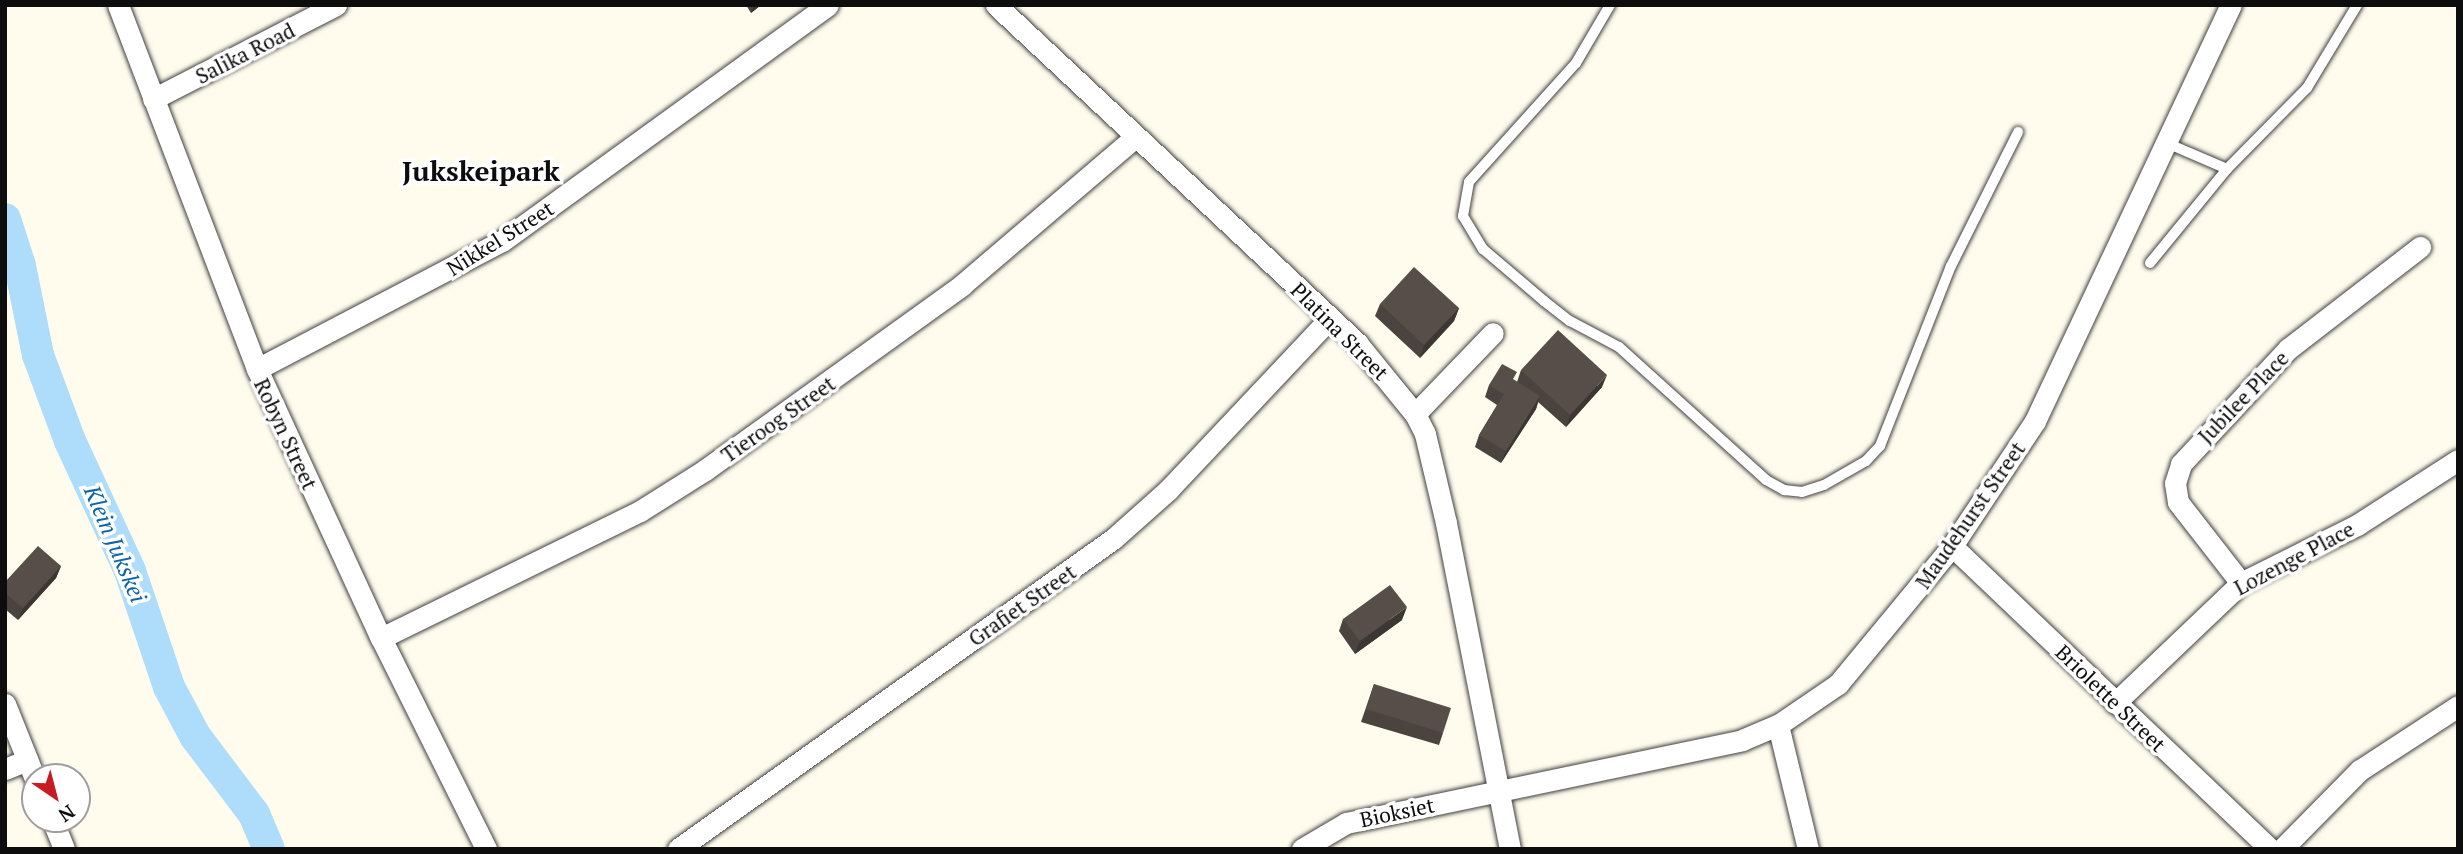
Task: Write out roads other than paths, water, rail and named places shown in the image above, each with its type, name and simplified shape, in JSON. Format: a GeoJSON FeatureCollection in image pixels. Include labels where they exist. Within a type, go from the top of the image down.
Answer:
{"type":"FeatureCollection","features":[{"type":"Feature","properties":{"kind":"street","name":"Robyn Street"},"geometry":{"type":"LineString","coordinates":[[118,5],[257,369],[381,638],[486,849]]}},
{"type":"Feature","properties":{"kind":"street","name":"Salika Road"},"geometry":{"type":"LineString","coordinates":[[153,99],[336,5]]}},
{"type":"Feature","properties":{"kind":"street","name":"Nikkel Street"},"geometry":{"type":"LineString","coordinates":[[257,369],[502,241],[828,5]]}},
{"type":"Feature","properties":{"kind":"street","name":"Platina Street"},"geometry":{"type":"LineString","coordinates":[[996,5],[1357,343],[1415,414],[1425,434],[1446,523],[1510,849]]}},
{"type":"Feature","properties":{"kind":"street","name":"Maudehurst Street"},"geometry":{"type":"LineString","coordinates":[[1499,791],[1715,747],[1779,725],[1824,695],[1853,668],[1952,546],[2052,393],[2231,5]]}},
{"type":"Feature","properties":{"kind":"street","name":"Tieroog Street"},"geometry":{"type":"LineString","coordinates":[[381,638],[640,511],[705,470],[971,278],[1135,137]]}},
{"type":"Feature","properties":{"kind":"street","name":"Jubilee Place"},"geometry":{"type":"LineString","coordinates":[[2241,583],[2178,502],[2175,483],[2181,464],[2288,349],[2420,247]]}},
{"type":"Feature","properties":{"kind":"street","name":"Grafiet Street"},"geometry":{"type":"LineString","coordinates":[[678,849],[1113,539],[1168,490],[1329,319]]}},
{"type":"Feature","properties":{"kind":"street"},"geometry":{"type":"LineString","coordinates":[[1415,414],[1493,333]]}},
{"type":"Feature","properties":{"kind":"street","name":"Lozenge Place"},"geometry":{"type":"LineString","coordinates":[[2116,703],[2241,583],[2357,525],[2458,460]]}},
{"type":"Feature","properties":{"kind":"street","name":"Briolette Street"},"geometry":{"type":"LineString","coordinates":[[1952,546],[2270,849]]}},
{"type":"Feature","properties":{"kind":"street"},"geometry":{"type":"LineString","coordinates":[[5,705],[29,763]]}},
{"type":"Feature","properties":{"kind":"street"},"geometry":{"type":"LineString","coordinates":[[2283,849],[2360,770],[2458,706]]}},
{"type":"Feature","properties":{"kind":"street"},"geometry":{"type":"LineString","coordinates":[[1779,725],[1808,849]]}},
{"type":"Feature","properties":{"kind":"street","name":"Bioksiet"},"geometry":{"type":"LineString","coordinates":[[1302,849],[1346,823],[1499,791]]}},
{"type":"Feature","properties":{"kind":"lane"},"geometry":{"type":"LineString","coordinates":[[1611,5],[1576,62],[1469,182],[1463,216],[1483,248],[1544,301],[1619,347],[1766,480],[1784,491],[1802,492],[1824,485],[1866,461],[1880,446],[1951,266],[2018,132]]}},
{"type":"Feature","properties":{"kind":"lane"},"geometry":{"type":"LineString","coordinates":[[2150,262],[2227,169],[2307,88],[2357,5]]}},
{"type":"Feature","properties":{"kind":"lane"},"geometry":{"type":"LineString","coordinates":[[2169,144],[2227,169]]}},
{"type":"Feature","properties":{"kind":"waterway","name":"Klein Jukskei"},"geometry":{"type":"LineString","coordinates":[[5,219],[20,266],[38,355],[70,441],[130,571],[169,687],[195,736],[254,814],[269,849]]}},
{"type":"Feature","properties":{"kind":"district","name":"Jukskeipark"},"geometry":{"type":"Point","coordinates":[481,171]}}]}
